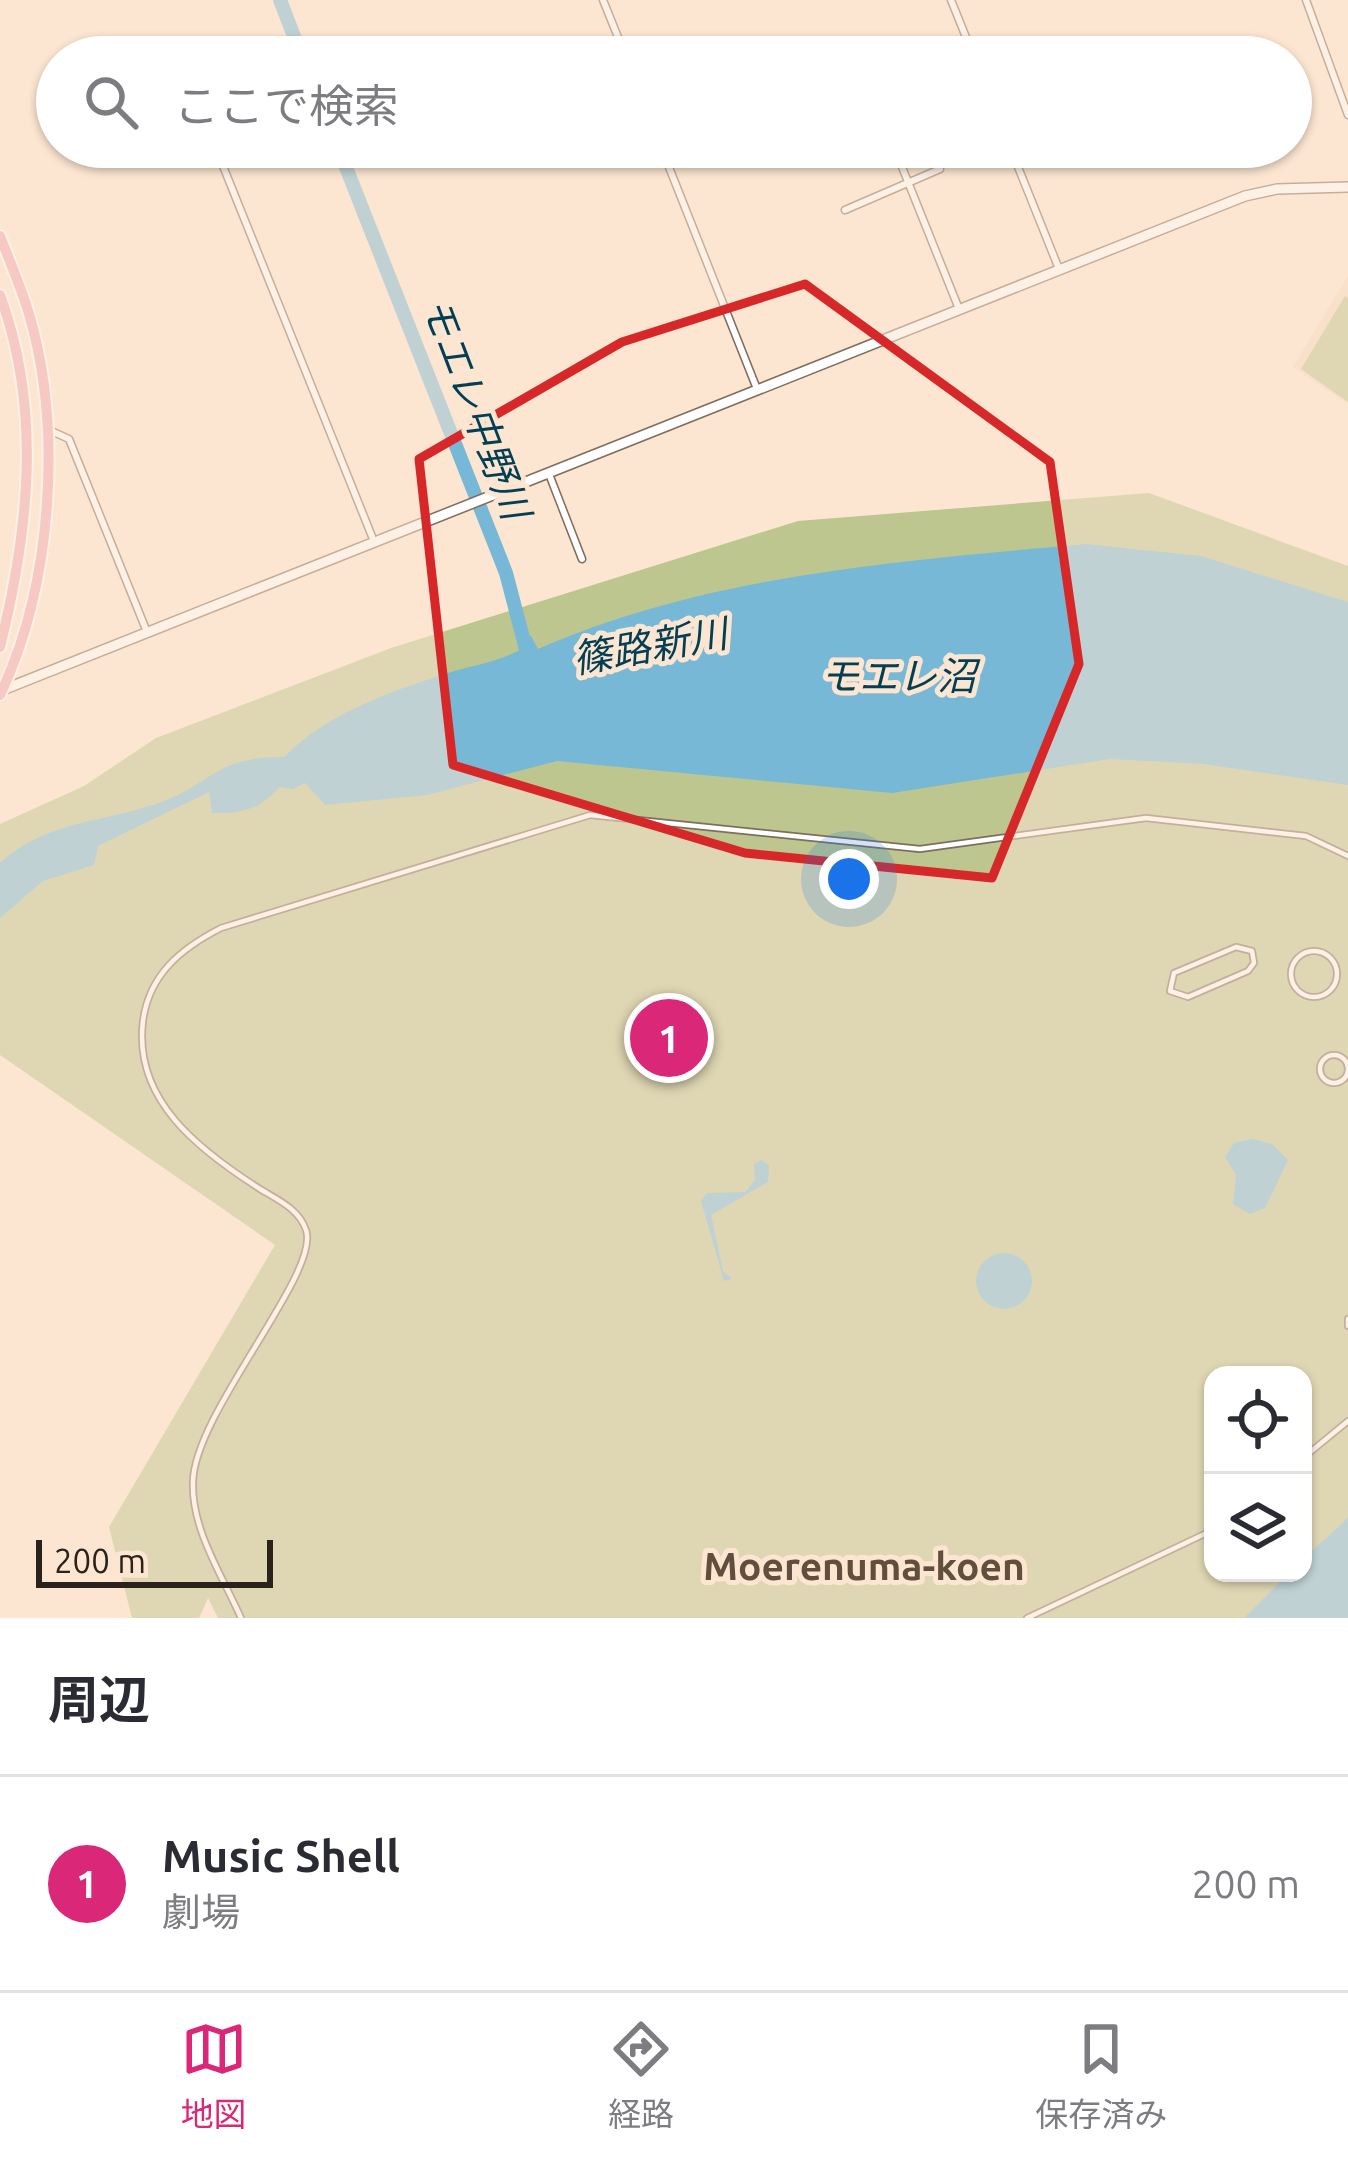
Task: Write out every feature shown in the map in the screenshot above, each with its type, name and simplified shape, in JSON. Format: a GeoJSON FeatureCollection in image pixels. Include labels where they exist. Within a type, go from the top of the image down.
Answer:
{"type":"FeatureCollection","features":[{"type":"Feature","properties":{"kind":"main road"},"geometry":{"type":"LineString","coordinates":[[0,236],[30,316],[45,429],[38,560],[20,653],[1,692]]}},
{"type":"Feature","properties":{"kind":"main road"},"geometry":{"type":"LineString","coordinates":[[0,295],[26,402],[27,486],[21,557],[0,647]]}},
{"type":"Feature","properties":{"kind":"street"},"geometry":{"type":"LineString","coordinates":[[603,0],[618,36]]}},
{"type":"Feature","properties":{"kind":"street"},"geometry":{"type":"LineString","coordinates":[[951,0],[966,36]]}},
{"type":"Feature","properties":{"kind":"street"},"geometry":{"type":"LineString","coordinates":[[1306,0],[1348,115]]}},
{"type":"Feature","properties":{"kind":"street"},"geometry":{"type":"LineString","coordinates":[[224,168],[373,539]]}},
{"type":"Feature","properties":{"kind":"street"},"geometry":{"type":"LineString","coordinates":[[669,168],[757,389]]}},
{"type":"Feature","properties":{"kind":"street"},"geometry":{"type":"LineString","coordinates":[[902,168],[959,309]]}},
{"type":"Feature","properties":{"kind":"street"},"geometry":{"type":"LineString","coordinates":[[1018,168],[1059,269]]}},
{"type":"Feature","properties":{"kind":"street"},"geometry":{"type":"LineString","coordinates":[[845,210],[940,169]]}},
{"type":"Feature","properties":{"kind":"street"},"geometry":{"type":"LineString","coordinates":[[1,692],[373,539],[1245,196],[1277,189],[1348,187]]}},
{"type":"Feature","properties":{"kind":"street"},"geometry":{"type":"LineString","coordinates":[[45,429],[69,439],[147,632]]}},
{"type":"Feature","properties":{"kind":"street"},"geometry":{"type":"LineString","coordinates":[[548,470],[582,559]]}},
{"type":"Feature","properties":{"kind":"street"},"geometry":{"type":"LineString","coordinates":[[242,1618],[195,1509],[195,1458],[274,1309],[305,1264],[310,1246],[299,1216],[182,1128],[149,1082],[142,1057],[146,1005],[160,973],[193,943],[221,928],[590,815],[920,849],[1146,818],[1306,836],[1348,856]]}},
{"type":"Feature","properties":{"kind":"street"},"geometry":{"type":"LineString","coordinates":[[1236,947],[1252,951],[1254,963],[1248,971],[1188,997],[1170,991],[1174,973],[1236,947]]}},
{"type":"Feature","properties":{"kind":"street"},"geometry":{"type":"LineString","coordinates":[[1304,952],[1323,952],[1336,965],[1335,983],[1322,995],[1304,994],[1293,982],[1293,965],[1304,952]]}},
{"type":"Feature","properties":{"kind":"street"},"geometry":{"type":"LineString","coordinates":[[1335,1056],[1347,1067],[1342,1080],[1334,1083],[1325,1080],[1320,1068],[1335,1056]]}},
{"type":"Feature","properties":{"kind":"street"},"geometry":{"type":"LineString","coordinates":[[1312,1451],[1348,1421]]}},
{"type":"Feature","properties":{"kind":"street"},"geometry":{"type":"LineString","coordinates":[[1027,1618],[1204,1534]]}},
{"type":"Feature","properties":{"kind":"highlighted area"},"geometry":{"type":"Polygon","coordinates":[[[805,284],[1050,462],[1079,664],[992,878],[745,853],[453,765],[419,459],[622,342],[805,284]]]}},
{"type":"Feature","properties":{"kind":"shaded area"},"geometry":{"type":"Polygon","coordinates":[[[1348,276],[1348,404],[1293,367],[1348,276]]]}},
{"type":"Feature","properties":{"kind":"green space"},"geometry":{"type":"Polygon","coordinates":[[[1345,296],[1348,298],[1348,402],[1301,369],[1345,296]]]}},
{"type":"Feature","properties":{"kind":"green space"},"geometry":{"type":"Polygon","coordinates":[[[1149,493],[1348,566],[1348,1618],[218,1618],[208,1598],[199,1618],[132,1618],[109,1527],[275,1245],[0,1055],[0,824],[84,786],[156,738],[391,648],[798,521],[1149,493]]]}},
{"type":"Feature","properties":{"kind":"water","name":"モエレ沼"},"geometry":{"type":"Polygon","coordinates":[[[1086,544],[1201,556],[1348,602],[1348,785],[1203,764],[1110,759],[892,793],[557,761],[427,795],[325,805],[305,783],[293,789],[279,787],[250,809],[212,813],[209,792],[98,846],[94,865],[43,881],[0,918],[0,863],[36,839],[156,804],[242,762],[284,757],[343,714],[411,685],[512,654],[520,650],[517,639],[531,636],[538,649],[670,603],[807,575],[1086,544]]]}},
{"type":"Feature","properties":{"kind":"water"},"geometry":{"type":"Polygon","coordinates":[[[1253,1139],[1272,1144],[1288,1160],[1265,1208],[1250,1214],[1233,1204],[1236,1175],[1225,1157],[1234,1143],[1253,1139]]]}},
{"type":"Feature","properties":{"kind":"water"},"geometry":{"type":"Polygon","coordinates":[[[761,1160],[769,1165],[768,1182],[711,1215],[723,1271],[732,1279],[724,1281],[701,1201],[707,1193],[745,1192],[755,1180],[754,1164],[761,1160]]]}},
{"type":"Feature","properties":{"kind":"water"},"geometry":{"type":"Polygon","coordinates":[[[1004,1253],[1024,1261],[1032,1281],[1024,1301],[1004,1309],[984,1301],[976,1281],[984,1261],[1004,1253]]]}},
{"type":"Feature","properties":{"kind":"water"},"geometry":{"type":"Polygon","coordinates":[[[1348,1518],[1348,1618],[1244,1618],[1280,1582],[1312,1582],[1312,1551],[1348,1518]]]}},
{"type":"Feature","properties":{"kind":"waterway","name":"モエレ中野川"},"geometry":{"type":"LineString","coordinates":[[280,0],[294,36]]}},
{"type":"Feature","properties":{"kind":"waterway","name":"モエレ中野川"},"geometry":{"type":"LineString","coordinates":[[346,168],[506,573],[527,653]]}},
{"type":"Feature","properties":{"kind":"place","name":"Music Shell"},"geometry":{"type":"Point","coordinates":[669,1038]}},
{"type":"Feature","properties":{"kind":"district","name":"Moerenuma-koen"},"geometry":{"type":"Point","coordinates":[864,1566]}},
{"type":"Feature","properties":{"kind":"water label","name":"篠路新川"},"geometry":{"type":"Point","coordinates":[650,646]}}]}
